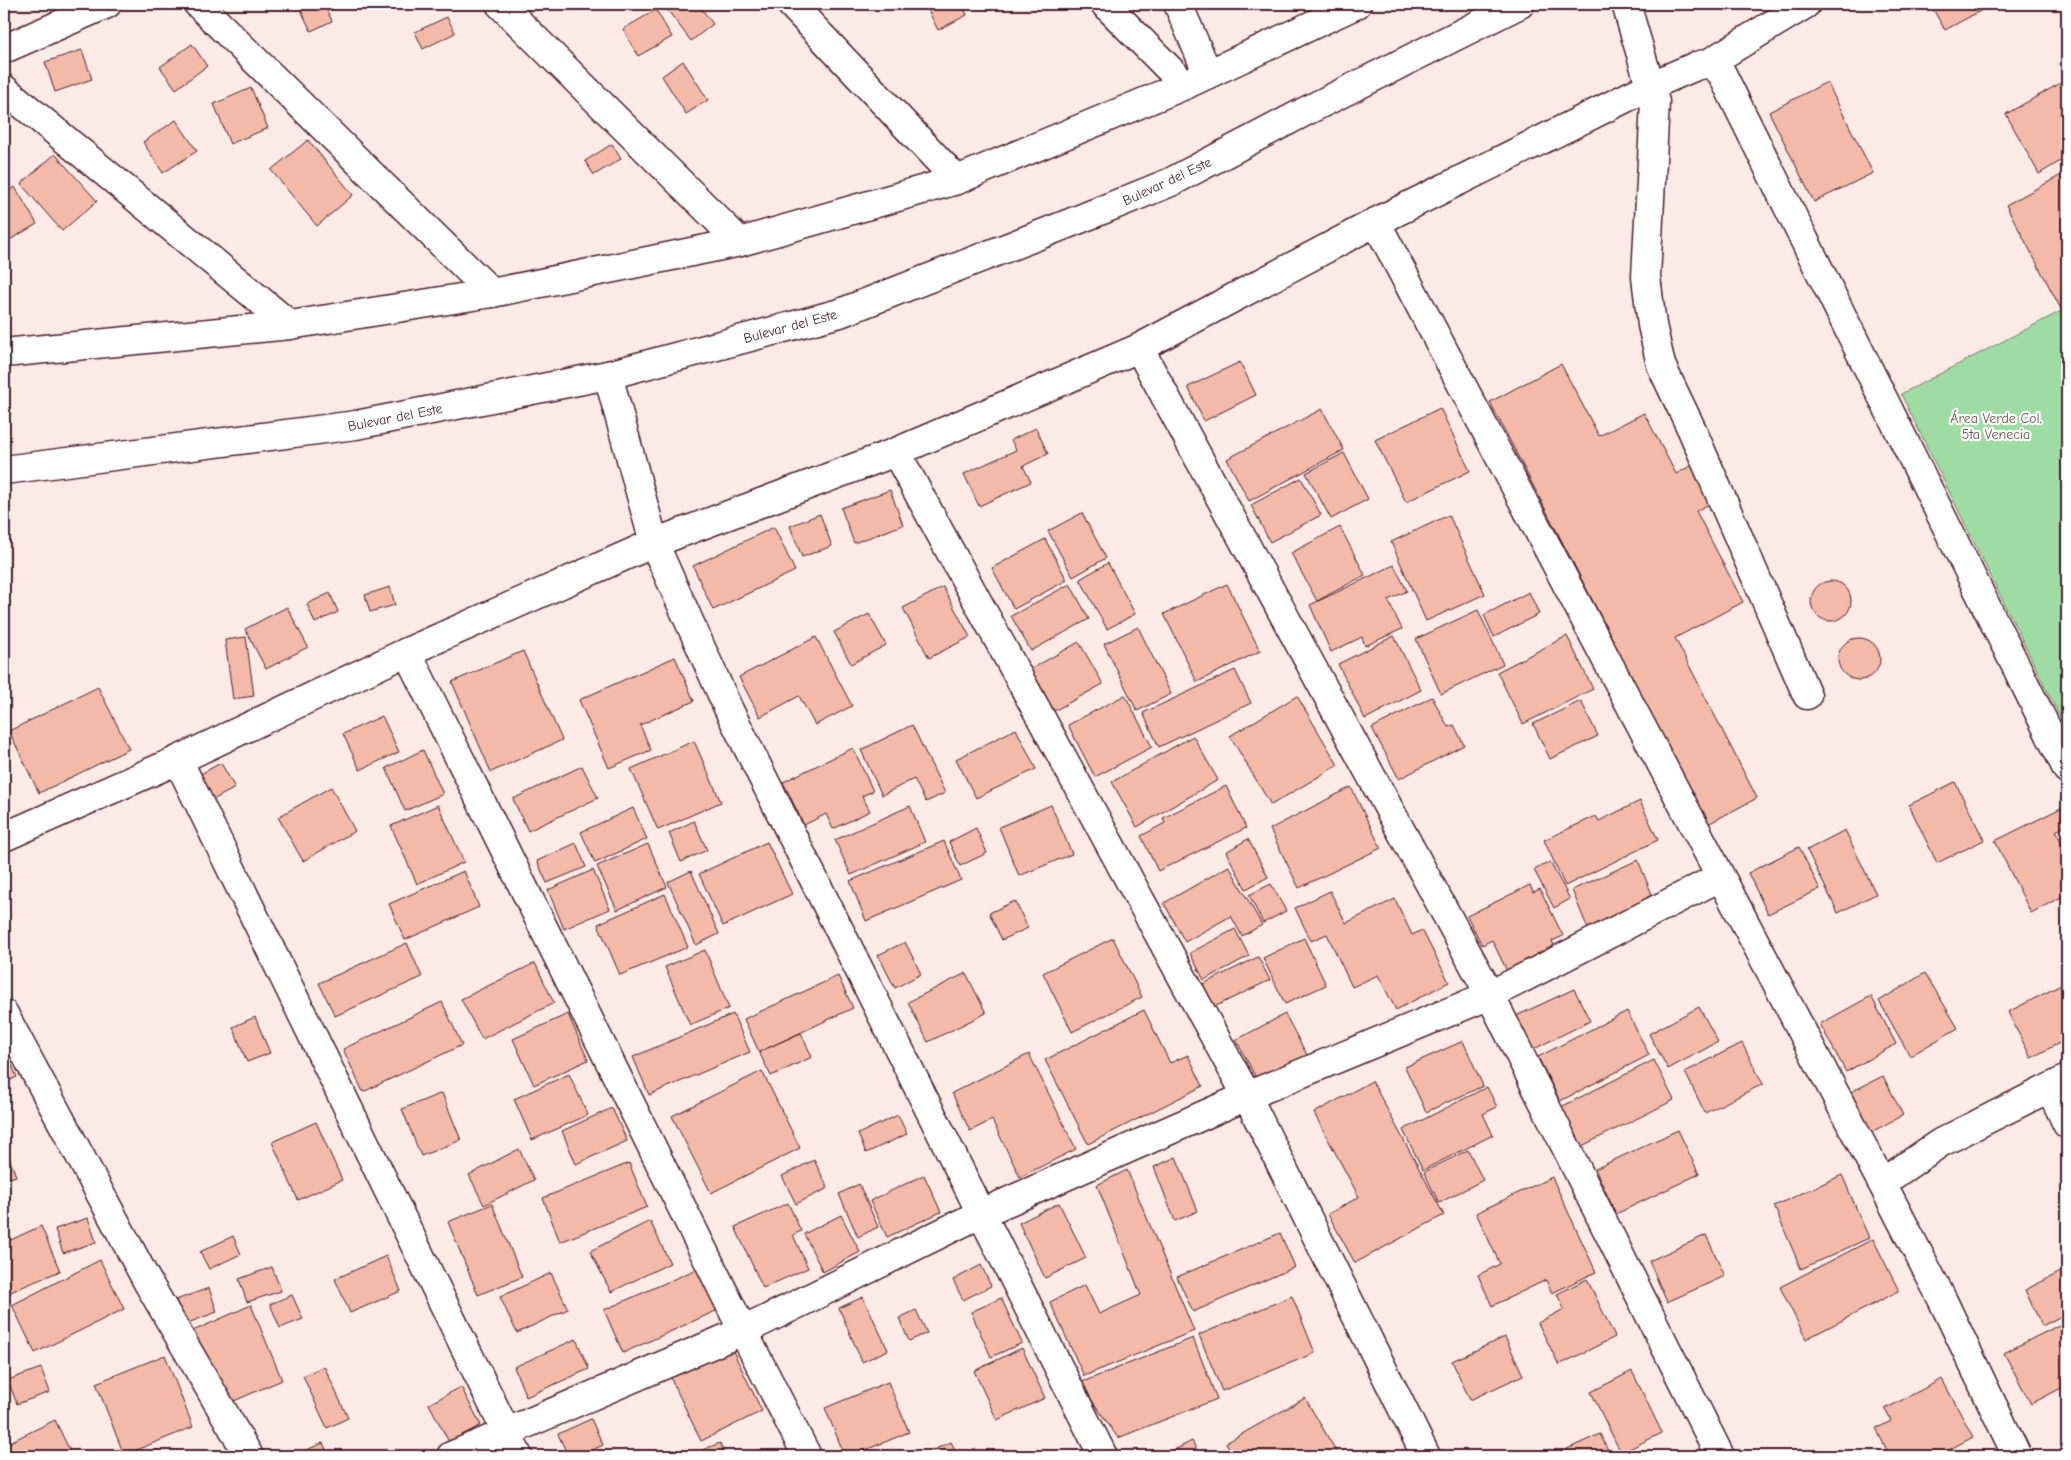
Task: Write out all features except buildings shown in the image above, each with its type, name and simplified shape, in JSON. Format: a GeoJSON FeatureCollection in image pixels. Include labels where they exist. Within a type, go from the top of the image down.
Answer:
{"type":"FeatureCollection","features":[{"type":"Feature","properties":{"kind":"main road"},"geometry":{"type":"LineString","coordinates":[[4,49],[107,4]]}},
{"type":"Feature","properties":{"kind":"main road"},"geometry":{"type":"LineString","coordinates":[[198,4],[492,293]]}},
{"type":"Feature","properties":{"kind":"main road"},"geometry":{"type":"LineString","coordinates":[[500,4],[740,242]]}},
{"type":"Feature","properties":{"kind":"main road"},"geometry":{"type":"LineString","coordinates":[[791,4],[957,180]]}},
{"type":"Feature","properties":{"kind":"main road"},"geometry":{"type":"LineString","coordinates":[[1105,4],[1197,79]]}},
{"type":"Feature","properties":{"kind":"main road"},"geometry":{"type":"LineString","coordinates":[[1178,4],[1197,79]]}},
{"type":"Feature","properties":{"kind":"main road"},"geometry":{"type":"LineString","coordinates":[[4,353],[290,325],[492,293],[740,242],[957,180],[1197,79],[1357,4]]}},
{"type":"Feature","properties":{"kind":"main road","name":"Bulevar del Este"},"geometry":{"type":"LineString","coordinates":[[4,470],[356,426],[608,375],[840,313],[1171,182],[1308,110],[1520,4]]}},
{"type":"Feature","properties":{"kind":"main road"},"geometry":{"type":"LineString","coordinates":[[1626,4],[1652,85],[1655,102],[1646,278],[1652,325],[1661,365],[1692,430],[1807,695]]}},
{"type":"Feature","properties":{"kind":"main road"},"geometry":{"type":"LineString","coordinates":[[4,837],[178,760],[407,652],[654,543],[896,452],[1139,348],[1376,222],[1652,85],[1696,66],[1709,64],[1806,4]]}},
{"type":"Feature","properties":{"kind":"main road"},"geometry":{"type":"LineString","coordinates":[[1709,64],[1721,72],[2067,769]]}},
{"type":"Feature","properties":{"kind":"main road"},"geometry":{"type":"LineString","coordinates":[[4,89],[290,325]]}},
{"type":"Feature","properties":{"kind":"main road"},"geometry":{"type":"LineString","coordinates":[[1376,222],[1882,1183],[1942,1299],[2017,1456]]}},
{"type":"Feature","properties":{"kind":"main road"},"geometry":{"type":"LineString","coordinates":[[1139,348],[1490,995],[1720,1456]]}},
{"type":"Feature","properties":{"kind":"main road"},"geometry":{"type":"LineString","coordinates":[[608,375],[654,543],[728,708],[1103,1456]]}},
{"type":"Feature","properties":{"kind":"main road"},"geometry":{"type":"LineString","coordinates":[[896,452],[1247,1096],[1426,1456]]}},
{"type":"Feature","properties":{"kind":"main road"},"geometry":{"type":"LineString","coordinates":[[407,652],[743,1331],[807,1456]]}},
{"type":"Feature","properties":{"kind":"main road"},"geometry":{"type":"LineString","coordinates":[[178,760],[512,1445]]}},
{"type":"Feature","properties":{"kind":"main road"},"geometry":{"type":"LineString","coordinates":[[451,1456],[512,1445],[980,1214],[1247,1096],[1490,995],[1720,877]]}},
{"type":"Feature","properties":{"kind":"main road"},"geometry":{"type":"LineString","coordinates":[[4,1014],[147,1280],[249,1456]]}},
{"type":"Feature","properties":{"kind":"main road"},"geometry":{"type":"LineString","coordinates":[[1882,1183],[1940,1143],[2059,1083],[2067,1124]]}},
{"type":"Feature","properties":{"kind":"green space","name":"Área Verde Col. 5ta Venecia"},"geometry":{"type":"Polygon","coordinates":[[[2067,308],[2067,731],[1901,394],[2067,308]]]}}]}
